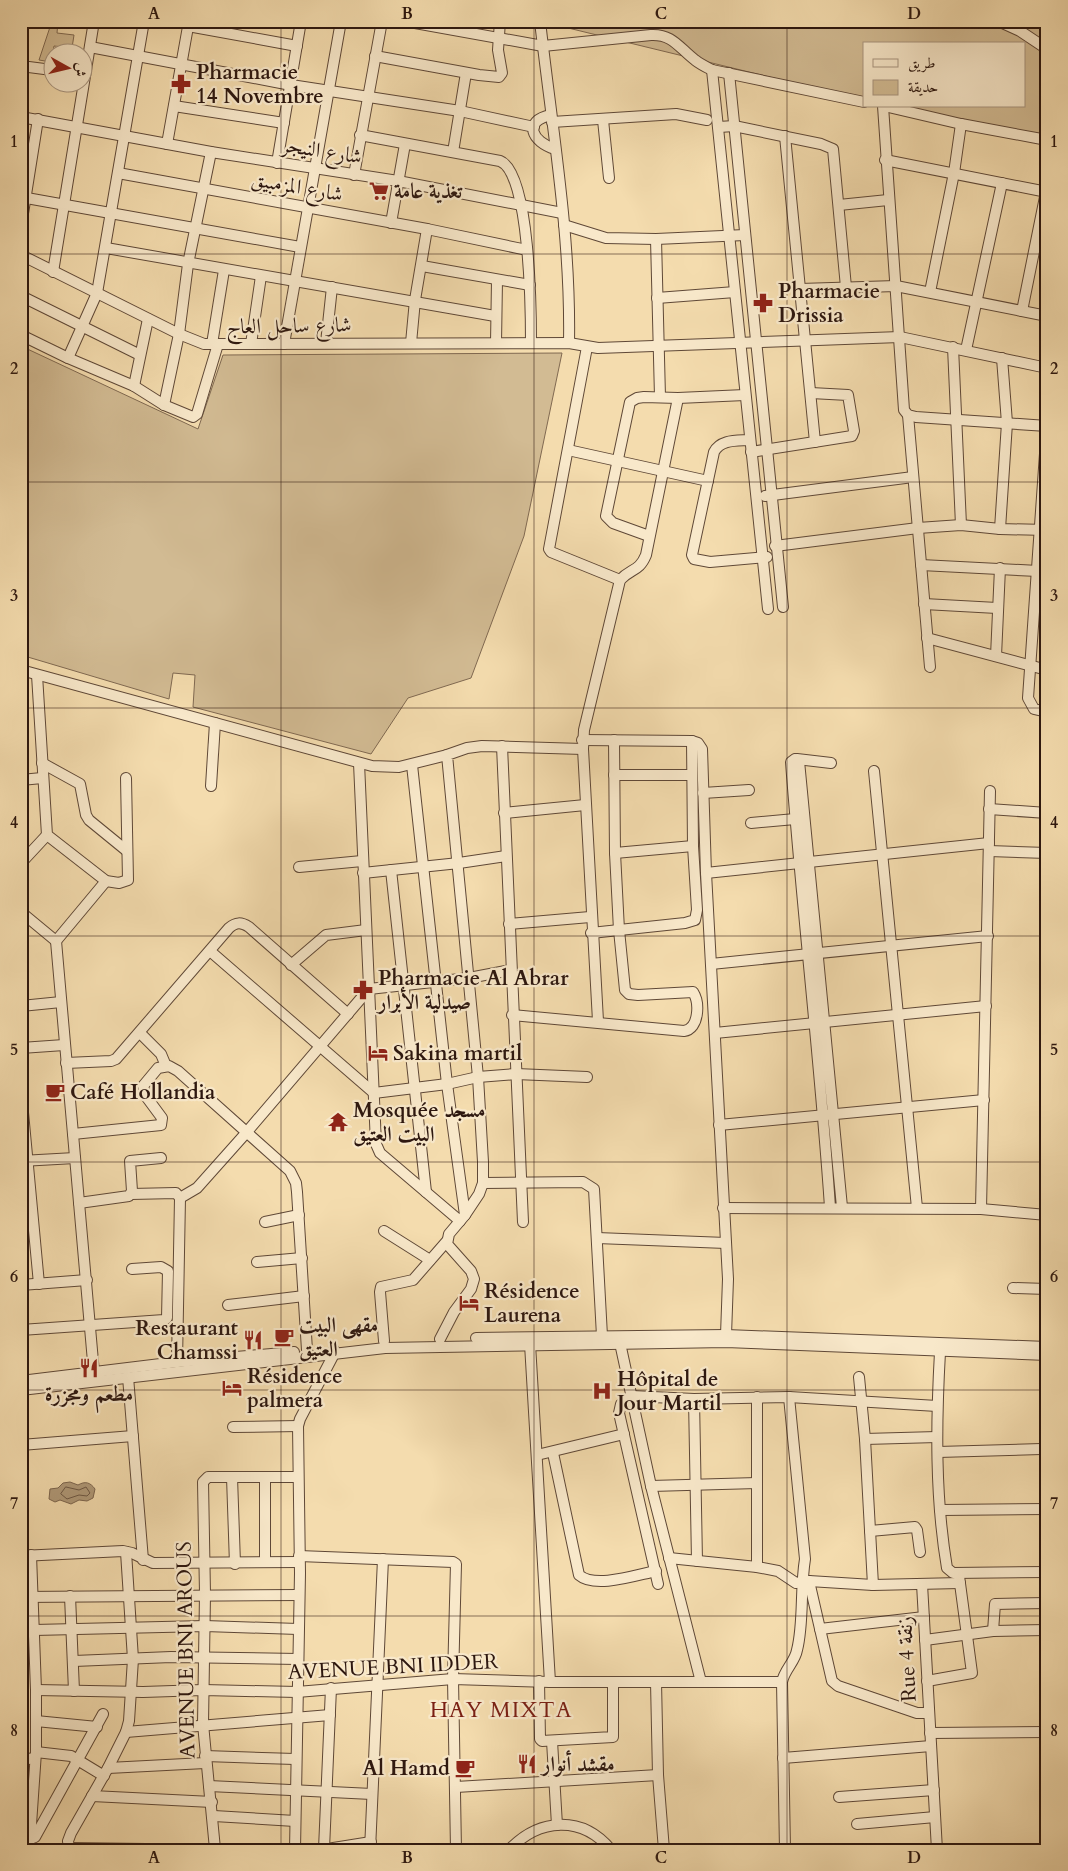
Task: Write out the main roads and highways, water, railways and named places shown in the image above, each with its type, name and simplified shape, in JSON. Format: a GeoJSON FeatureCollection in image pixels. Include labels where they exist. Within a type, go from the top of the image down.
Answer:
{"type":"FeatureCollection","features":[{"type":"Feature","properties":{"kind":"water"},"geometry":{"type":"Polygon","coordinates":[[[70,1482],[78,1485],[85,1483],[91,1485],[95,1489],[93,1498],[87,1501],[79,1500],[71,1504],[60,1500],[55,1502],[49,1499],[50,1489],[58,1488],[63,1483],[70,1482]]]}},
{"type":"Feature","properties":{"kind":"place","name":"Pharmacie 14 Novembre"},"geometry":{"type":"Point","coordinates":[181,84]}},
{"type":"Feature","properties":{"kind":"place","name":"تغذية عامة"},"geometry":{"type":"Point","coordinates":[379,191]}},
{"type":"Feature","properties":{"kind":"place","name":"Pharmacie Drissia"},"geometry":{"type":"Point","coordinates":[763,303]}},
{"type":"Feature","properties":{"kind":"place","name":"Pharmacie Al Abrar صيدلية الأبرار"},"geometry":{"type":"Point","coordinates":[363,990]}},
{"type":"Feature","properties":{"kind":"place","name":"Sakina martil"},"geometry":{"type":"Point","coordinates":[378,1053]}},
{"type":"Feature","properties":{"kind":"place","name":"Café Hollandia"},"geometry":{"type":"Point","coordinates":[55,1092]}},
{"type":"Feature","properties":{"kind":"place","name":"Mosquée مسجد البيت العتيق"},"geometry":{"type":"Point","coordinates":[338,1122]}},
{"type":"Feature","properties":{"kind":"place","name":"Résidence Laurena"},"geometry":{"type":"Point","coordinates":[469,1303]}},
{"type":"Feature","properties":{"kind":"place","name":"مقهى البيت العتيق"},"geometry":{"type":"Point","coordinates":[284,1337]}},
{"type":"Feature","properties":{"kind":"place","name":"Restaurant Chamssi"},"geometry":{"type":"Point","coordinates":[253,1340]}},
{"type":"Feature","properties":{"kind":"place","name":"مطعم ومجزرة"},"geometry":{"type":"Point","coordinates":[89,1368]}},
{"type":"Feature","properties":{"kind":"place","name":"Résidence palmera"},"geometry":{"type":"Point","coordinates":[232,1388]}},
{"type":"Feature","properties":{"kind":"place","name":"Hôpital de Jour Martil"},"geometry":{"type":"Point","coordinates":[602,1391]}},
{"type":"Feature","properties":{"kind":"place","name":"مقشد أنوار"},"geometry":{"type":"Point","coordinates":[527,1764]}},
{"type":"Feature","properties":{"kind":"place","name":"Al Hamd"},"geometry":{"type":"Point","coordinates":[465,1768]}},
{"type":"Feature","properties":{"kind":"district","name":"HAY MIXTA"},"geometry":{"type":"Point","coordinates":[501,1710]}}]}
